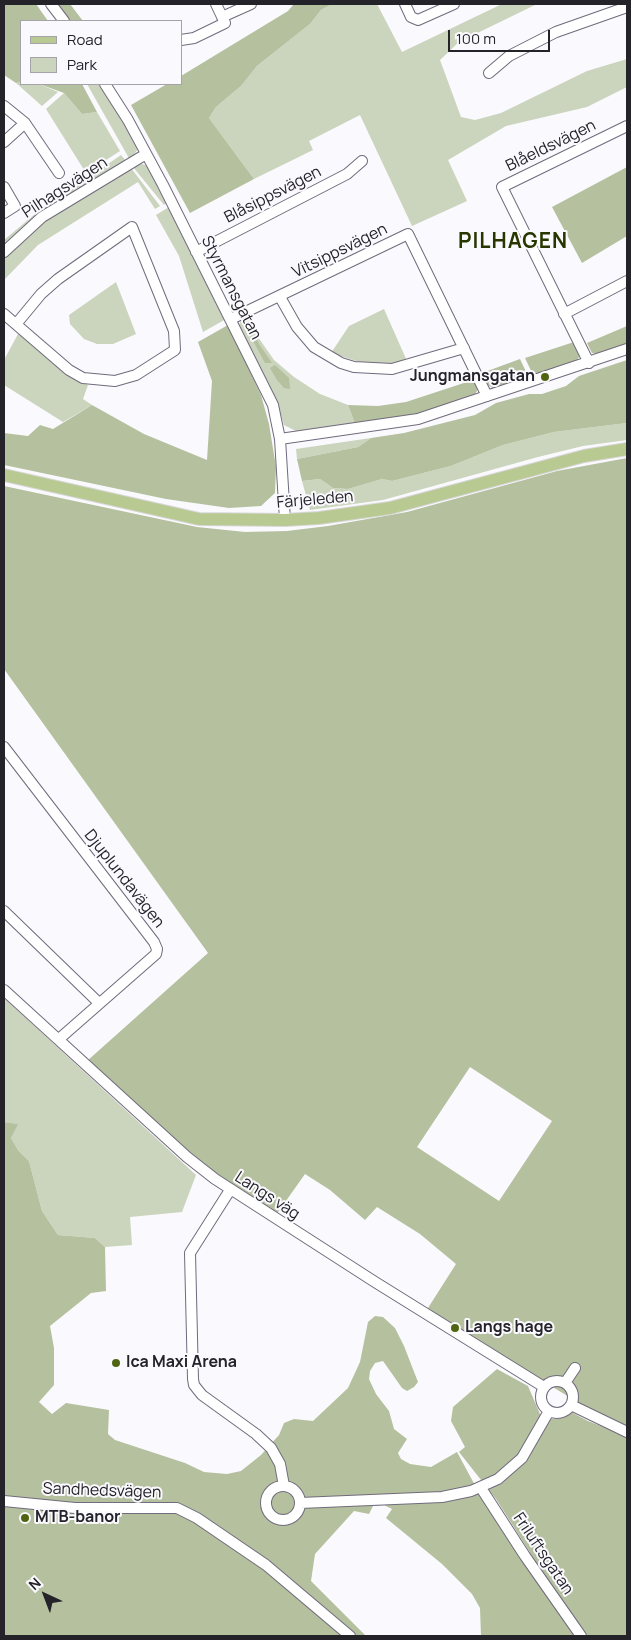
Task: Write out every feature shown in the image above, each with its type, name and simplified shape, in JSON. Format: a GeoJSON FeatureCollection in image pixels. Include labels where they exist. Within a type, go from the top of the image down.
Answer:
{"type":"FeatureCollection","features":[{"type":"Feature","properties":{"kind":"main road","name":"Färjeleden"},"geometry":{"type":"LineString","coordinates":[[4,475],[199,519],[285,520],[319,518],[390,508],[584,456],[627,449]]}},
{"type":"Feature","properties":{"kind":"street"},"geometry":{"type":"LineString","coordinates":[[51,4],[63,20]]}},
{"type":"Feature","properties":{"kind":"street"},"geometry":{"type":"LineString","coordinates":[[182,40],[194,38],[225,23],[216,4]]}},
{"type":"Feature","properties":{"kind":"street"},"geometry":{"type":"LineString","coordinates":[[222,18],[251,4]]}},
{"type":"Feature","properties":{"kind":"street"},"geometry":{"type":"LineString","coordinates":[[405,4],[411,17],[418,20],[454,4]]}},
{"type":"Feature","properties":{"kind":"street"},"geometry":{"type":"LineString","coordinates":[[489,73],[509,56],[556,32],[627,7]]}},
{"type":"Feature","properties":{"kind":"street","name":"Styrmansgatan"},"geometry":{"type":"LineString","coordinates":[[106,85],[146,154],[273,405],[280,439],[285,520]]}},
{"type":"Feature","properties":{"kind":"street"},"geometry":{"type":"LineString","coordinates":[[4,106],[25,123],[59,173]]}},
{"type":"Feature","properties":{"kind":"street"},"geometry":{"type":"LineString","coordinates":[[4,142],[25,123]]}},
{"type":"Feature","properties":{"kind":"street","name":"Blåeldsvägen"},"geometry":{"type":"LineString","coordinates":[[589,363],[502,187],[627,126]]}},
{"type":"Feature","properties":{"kind":"street","name":"Pilhagsvägen"},"geometry":{"type":"LineString","coordinates":[[4,252],[42,218],[146,154]]}},
{"type":"Feature","properties":{"kind":"street","name":"Blåsippsvägen"},"geometry":{"type":"LineString","coordinates":[[196,252],[347,174],[362,161]]}},
{"type":"Feature","properties":{"kind":"street"},"geometry":{"type":"LineString","coordinates":[[4,187],[15,206],[4,213]]}},
{"type":"Feature","properties":{"kind":"street"},"geometry":{"type":"LineString","coordinates":[[4,314],[17,323],[69,370],[82,378],[115,381],[136,375],[175,350],[174,331],[132,227],[58,278],[41,294],[17,323]]}},
{"type":"Feature","properties":{"kind":"street","name":"Vitsippsvägen"},"geometry":{"type":"LineString","coordinates":[[231,319],[408,234],[487,396]]}},
{"type":"Feature","properties":{"kind":"street"},"geometry":{"type":"LineString","coordinates":[[564,314],[627,281]]}},
{"type":"Feature","properties":{"kind":"street"},"geometry":{"type":"LineString","coordinates":[[280,297],[296,328],[314,347],[341,363],[354,367],[392,369],[464,348]]}},
{"type":"Feature","properties":{"kind":"street"},"geometry":{"type":"LineString","coordinates":[[280,439],[418,419],[627,349]]}},
{"type":"Feature","properties":{"kind":"street","name":"Djuplundavägen"},"geometry":{"type":"LineString","coordinates":[[4,747],[154,942],[157,949],[156,954],[59,1039]]}},
{"type":"Feature","properties":{"kind":"street"},"geometry":{"type":"LineString","coordinates":[[4,911],[99,1003]]}},
{"type":"Feature","properties":{"kind":"street","name":"Langs väg"},"geometry":{"type":"LineString","coordinates":[[4,990],[187,1157],[230,1190],[502,1363],[544,1387]]}},
{"type":"Feature","properties":{"kind":"street"},"geometry":{"type":"LineString","coordinates":[[230,1190],[190,1253],[194,1385],[202,1395],[256,1434],[271,1448],[280,1464],[284,1486]]}},
{"type":"Feature","properties":{"kind":"street"},"geometry":{"type":"LineString","coordinates":[[565,1383],[575,1368]]}},
{"type":"Feature","properties":{"kind":"street"},"geometry":{"type":"LineString","coordinates":[[553,1381],[565,1383],[572,1393],[571,1405],[562,1412],[548,1411],[541,1400],[544,1387],[553,1381]]}},
{"type":"Feature","properties":{"kind":"street"},"geometry":{"type":"LineString","coordinates":[[571,1405],[627,1432]]}},
{"type":"Feature","properties":{"kind":"street"},"geometry":{"type":"LineString","coordinates":[[300,1503],[442,1497],[481,1488],[504,1475],[522,1458],[548,1411]]}},
{"type":"Feature","properties":{"kind":"street"},"geometry":{"type":"LineString","coordinates":[[284,1486],[296,1492],[300,1503],[298,1511],[290,1519],[279,1520],[272,1516],[267,1506],[267,1498],[274,1490],[284,1486]]}},
{"type":"Feature","properties":{"kind":"street","name":"Friluftsgatan"},"geometry":{"type":"LineString","coordinates":[[481,1488],[525,1556],[581,1636]]}},
{"type":"Feature","properties":{"kind":"street","name":"Sandhedsvägen"},"geometry":{"type":"LineString","coordinates":[[4,1501],[75,1508],[177,1508],[197,1518],[266,1565],[350,1636]]}},
{"type":"Feature","properties":{"kind":"green space"},"geometry":{"type":"Polygon","coordinates":[[[4,4],[36,4],[47,20],[20,20],[20,82],[16,83],[4,75],[4,4]]]}},
{"type":"Feature","properties":{"kind":"green space"},"geometry":{"type":"Polygon","coordinates":[[[56,4],[70,4],[82,20],[67,20],[56,4]]]}},
{"type":"Feature","properties":{"kind":"green space"},"geometry":{"type":"Polygon","coordinates":[[[294,4],[332,4],[321,10],[310,24],[257,66],[241,86],[216,107],[209,118],[254,179],[190,213],[131,105],[165,85],[182,85],[182,75],[288,11],[294,4]]]}},
{"type":"Feature","properties":{"kind":"green space"},"geometry":{"type":"Polygon","coordinates":[[[332,4],[377,4],[402,52],[502,4],[537,4],[459,42],[440,60],[461,117],[475,120],[501,113],[587,71],[627,59],[627,87],[587,107],[506,126],[448,160],[467,201],[412,226],[360,115],[309,141],[313,150],[254,179],[209,118],[216,107],[241,86],[257,66],[310,24],[321,10],[332,4]]]}},
{"type":"Feature","properties":{"kind":"green space"},"geometry":{"type":"Polygon","coordinates":[[[20,82],[20,85],[41,85],[58,92],[42,106],[16,83],[20,82]]]}},
{"type":"Feature","properties":{"kind":"green space"},"geometry":{"type":"Polygon","coordinates":[[[42,85],[83,85],[97,112],[82,114],[64,93],[42,85]]]}},
{"type":"Feature","properties":{"kind":"green space"},"geometry":{"type":"Polygon","coordinates":[[[88,85],[101,85],[124,121],[138,149],[130,160],[88,85]]]}},
{"type":"Feature","properties":{"kind":"green space"},"geometry":{"type":"Polygon","coordinates":[[[64,93],[82,114],[97,112],[120,151],[86,173],[46,109],[64,93]]]}},
{"type":"Feature","properties":{"kind":"green space"},"geometry":{"type":"Polygon","coordinates":[[[121,155],[127,162],[42,213],[40,211],[121,155]]]}},
{"type":"Feature","properties":{"kind":"green space"},"geometry":{"type":"Polygon","coordinates":[[[142,164],[148,166],[167,203],[164,205],[133,167],[142,164]]]}},
{"type":"Feature","properties":{"kind":"green space"},"geometry":{"type":"Polygon","coordinates":[[[627,167],[627,236],[582,263],[552,207],[627,167]]]}},
{"type":"Feature","properties":{"kind":"green space"},"geometry":{"type":"Polygon","coordinates":[[[131,168],[160,206],[155,209],[138,182],[38,245],[4,280],[4,257],[45,220],[131,168]]]}},
{"type":"Feature","properties":{"kind":"green space"},"geometry":{"type":"Polygon","coordinates":[[[169,207],[226,319],[203,332],[179,256],[156,215],[169,207]]]}},
{"type":"Feature","properties":{"kind":"green space"},"geometry":{"type":"Polygon","coordinates":[[[35,214],[37,216],[4,247],[4,240],[35,214]]]}},
{"type":"Feature","properties":{"kind":"green space"},"geometry":{"type":"Polygon","coordinates":[[[116,282],[136,334],[113,344],[97,344],[84,339],[70,324],[69,315],[116,282]]]}},
{"type":"Feature","properties":{"kind":"green space"},"geometry":{"type":"Polygon","coordinates":[[[384,309],[407,361],[394,365],[369,365],[331,353],[349,326],[384,309]]]}},
{"type":"Feature","properties":{"kind":"green space"},"geometry":{"type":"Polygon","coordinates":[[[248,317],[260,340],[274,360],[294,377],[320,394],[348,405],[355,424],[296,431],[284,425],[278,405],[238,326],[242,319],[248,317]]]}},
{"type":"Feature","properties":{"kind":"green space"},"geometry":{"type":"Polygon","coordinates":[[[228,325],[261,395],[269,424],[276,467],[275,493],[261,506],[229,508],[166,499],[4,465],[4,433],[28,436],[40,425],[53,429],[92,405],[144,434],[207,460],[212,381],[198,342],[228,325]]]}},
{"type":"Feature","properties":{"kind":"green space"},"geometry":{"type":"Polygon","coordinates":[[[627,326],[627,345],[597,354],[592,353],[587,343],[627,326]]]}},
{"type":"Feature","properties":{"kind":"green space"},"geometry":{"type":"Polygon","coordinates":[[[22,333],[74,379],[88,385],[83,399],[92,405],[63,422],[4,385],[4,360],[18,334],[22,333]]]}},
{"type":"Feature","properties":{"kind":"green space"},"geometry":{"type":"Polygon","coordinates":[[[255,335],[272,363],[265,363],[251,337],[255,335]]]}},
{"type":"Feature","properties":{"kind":"green space"},"geometry":{"type":"Polygon","coordinates":[[[574,342],[580,355],[576,362],[534,377],[525,358],[574,342]]]}},
{"type":"Feature","properties":{"kind":"green space"},"geometry":{"type":"Polygon","coordinates":[[[520,359],[529,378],[494,389],[488,385],[482,373],[520,359]]]}},
{"type":"Feature","properties":{"kind":"green space"},"geometry":{"type":"Polygon","coordinates":[[[627,360],[627,423],[554,432],[503,445],[451,466],[392,481],[382,479],[348,489],[333,488],[320,479],[302,481],[297,459],[358,447],[371,438],[404,433],[475,415],[496,403],[529,394],[542,394],[566,386],[579,376],[627,360]]]}},
{"type":"Feature","properties":{"kind":"green space"},"geometry":{"type":"Polygon","coordinates":[[[275,365],[289,378],[290,389],[284,388],[277,380],[270,368],[275,365]]]}},
{"type":"Feature","properties":{"kind":"green space"},"geometry":{"type":"Polygon","coordinates":[[[473,380],[478,389],[474,396],[418,414],[355,424],[348,405],[378,406],[406,402],[473,380]]]}},
{"type":"Feature","properties":{"kind":"green space"},"geometry":{"type":"Polygon","coordinates":[[[627,423],[627,440],[583,446],[538,457],[383,500],[310,510],[302,481],[320,479],[333,488],[348,489],[382,479],[392,481],[451,466],[503,445],[554,432],[627,423]]]}},
{"type":"Feature","properties":{"kind":"green space"},"geometry":{"type":"Polygon","coordinates":[[[371,438],[358,447],[297,459],[296,449],[371,438]]]}},
{"type":"Feature","properties":{"kind":"green space"},"geometry":{"type":"Polygon","coordinates":[[[627,458],[627,1426],[594,1412],[455,1328],[428,1308],[456,1264],[420,1234],[377,1207],[365,1220],[330,1190],[305,1174],[276,1215],[236,1190],[199,1160],[87,1061],[208,953],[4,669],[4,486],[197,527],[245,532],[287,531],[407,512],[557,471],[627,458]],[[470,1067],[417,1147],[499,1201],[552,1121],[470,1067]]]}},
{"type":"Feature","properties":{"kind":"green space"},"geometry":{"type":"Polygon","coordinates":[[[4,998],[196,1175],[182,1212],[130,1217],[132,1245],[105,1247],[95,1238],[58,1235],[42,1211],[29,1161],[18,1150],[11,1138],[17,1124],[4,1122],[4,998]]]}},
{"type":"Feature","properties":{"kind":"green space"},"geometry":{"type":"Polygon","coordinates":[[[4,1122],[18,1124],[11,1138],[18,1150],[29,1161],[42,1211],[58,1235],[95,1238],[105,1247],[106,1291],[91,1293],[50,1326],[54,1348],[54,1385],[39,1402],[52,1414],[66,1403],[109,1410],[108,1434],[115,1440],[185,1463],[204,1472],[227,1474],[241,1471],[261,1455],[279,1435],[284,1423],[294,1419],[313,1421],[348,1388],[360,1362],[368,1322],[375,1316],[383,1317],[395,1328],[418,1382],[407,1391],[402,1388],[383,1361],[375,1363],[370,1371],[369,1379],[376,1394],[389,1411],[394,1429],[407,1439],[398,1453],[401,1459],[410,1464],[431,1467],[457,1452],[484,1502],[575,1636],[481,1636],[480,1608],[472,1594],[442,1564],[386,1518],[392,1509],[384,1505],[373,1506],[369,1514],[354,1511],[315,1554],[311,1581],[366,1636],[4,1636],[4,1122]]]}},
{"type":"Feature","properties":{"kind":"green space"},"geometry":{"type":"Polygon","coordinates":[[[497,1369],[528,1386],[540,1414],[551,1419],[558,1419],[571,1412],[588,1421],[627,1436],[627,1636],[588,1636],[545,1576],[496,1499],[459,1452],[465,1447],[451,1421],[453,1407],[497,1369]]]}},
{"type":"Feature","properties":{"kind":"place","name":"Jungmansgatan"},"geometry":{"type":"Point","coordinates":[545,377]}},
{"type":"Feature","properties":{"kind":"place","name":"Langs hage"},"geometry":{"type":"Point","coordinates":[455,1328]}},
{"type":"Feature","properties":{"kind":"place","name":"Ica Maxi Arena"},"geometry":{"type":"Point","coordinates":[116,1363]}},
{"type":"Feature","properties":{"kind":"place","name":"MTB-banor"},"geometry":{"type":"Point","coordinates":[25,1518]}},
{"type":"Feature","properties":{"kind":"district","name":"PILHAGEN"},"geometry":{"type":"Point","coordinates":[513,242]}}]}
